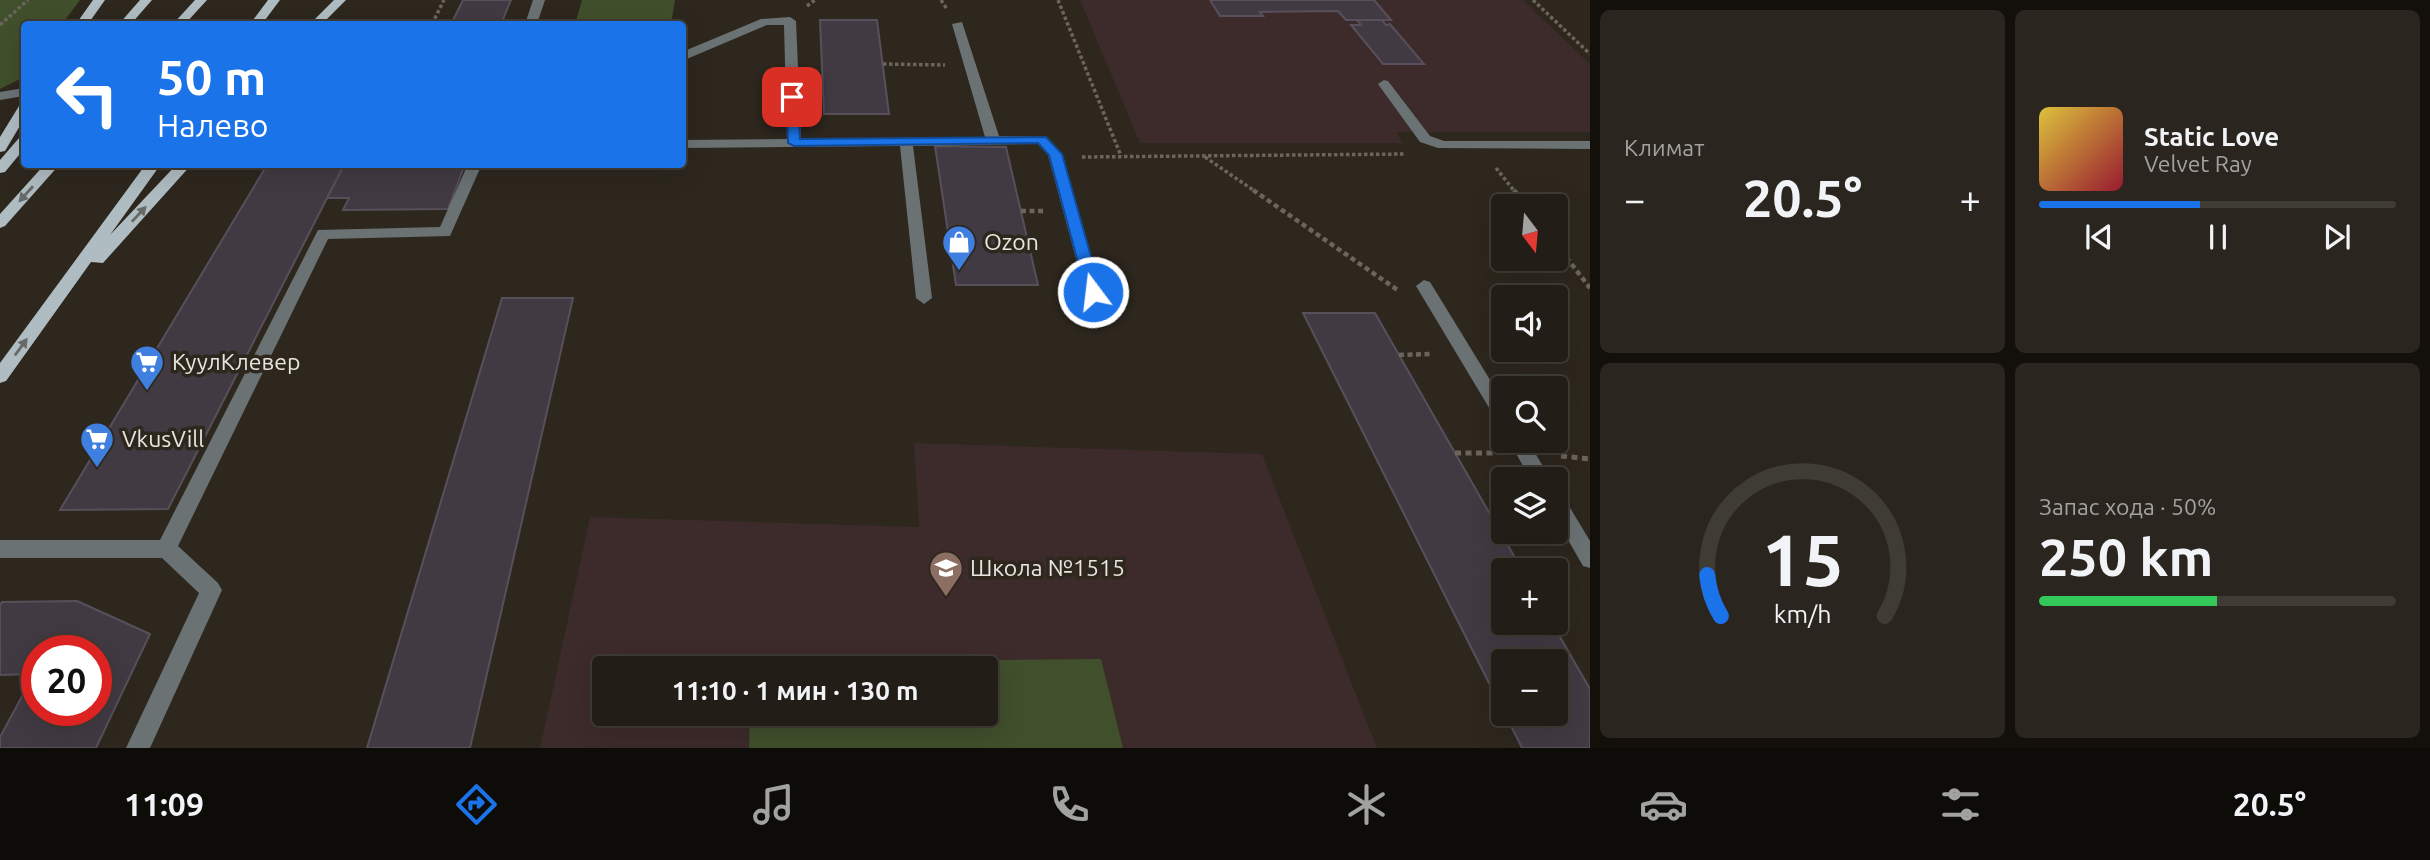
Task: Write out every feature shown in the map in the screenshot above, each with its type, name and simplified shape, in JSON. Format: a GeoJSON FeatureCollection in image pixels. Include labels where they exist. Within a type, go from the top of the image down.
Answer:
{"type":"FeatureCollection","features":[{"type":"Feature","properties":{"kind":"main road"},"geometry":{"type":"LineString","coordinates":[[84,21],[99,0]]}},
{"type":"Feature","properties":{"kind":"main road"},"geometry":{"type":"LineString","coordinates":[[128,21],[146,0]]}},
{"type":"Feature","properties":{"kind":"main road"},"geometry":{"type":"LineString","coordinates":[[182,21],[201,0]]}},
{"type":"Feature","properties":{"kind":"main road"},"geometry":{"type":"LineString","coordinates":[[258,21],[274,0]]}},
{"type":"Feature","properties":{"kind":"main road"},"geometry":{"type":"LineString","coordinates":[[319,21],[340,0]]}},
{"type":"Feature","properties":{"kind":"main road"},"geometry":{"type":"LineString","coordinates":[[0,148],[21,114]]}},
{"type":"Feature","properties":{"kind":"main road"},"geometry":{"type":"LineString","coordinates":[[0,169],[21,144]]}},
{"type":"Feature","properties":{"kind":"main road"},"geometry":{"type":"LineString","coordinates":[[0,223],[49,168]]}},
{"type":"Feature","properties":{"kind":"main road"},"geometry":{"type":"LineString","coordinates":[[0,376],[151,168]]}},
{"type":"Feature","properties":{"kind":"main road"},"geometry":{"type":"LineString","coordinates":[[42,318],[181,168]]}},
{"type":"Feature","properties":{"kind":"lane"},"geometry":{"type":"LineString","coordinates":[[532,21],[540,0]]}},
{"type":"Feature","properties":{"kind":"lane"},"geometry":{"type":"LineString","coordinates":[[686,55],[765,21],[790,21],[794,143]]}},
{"type":"Feature","properties":{"kind":"lane"},"geometry":{"type":"LineString","coordinates":[[958,24],[993,140]]}},
{"type":"Feature","properties":{"kind":"lane"},"geometry":{"type":"LineString","coordinates":[[1384,84],[1425,139],[1443,145],[1590,145]]}},
{"type":"Feature","properties":{"kind":"lane"},"geometry":{"type":"LineString","coordinates":[[0,96],[21,92]]}},
{"type":"Feature","properties":{"kind":"lane"},"geometry":{"type":"LineString","coordinates":[[686,144],[1042,139],[1056,157],[1093,292]]}},
{"type":"Feature","properties":{"kind":"lane"},"geometry":{"type":"LineString","coordinates":[[906,141],[924,298]]}},
{"type":"Feature","properties":{"kind":"lane"},"geometry":{"type":"LineString","coordinates":[[166,549],[323,234],[445,232],[473,168]]}},
{"type":"Feature","properties":{"kind":"lane"},"geometry":{"type":"LineString","coordinates":[[1424,286],[1491,396]]}},
{"type":"Feature","properties":{"kind":"lane"},"geometry":{"type":"LineString","coordinates":[[1568,529],[1583,563]]}},
{"type":"Feature","properties":{"kind":"lane"},"geometry":{"type":"LineString","coordinates":[[0,549],[166,549],[211,590],[138,748]]}},
{"type":"Feature","properties":{"kind":"path"},"geometry":{"type":"LineString","coordinates":[[0,25],[27,0]]}},
{"type":"Feature","properties":{"kind":"path"},"geometry":{"type":"LineString","coordinates":[[434,21],[444,0]]}},
{"type":"Feature","properties":{"kind":"path"},"geometry":{"type":"LineString","coordinates":[[1058,0],[1121,156]]}},
{"type":"Feature","properties":{"kind":"path"},"geometry":{"type":"LineString","coordinates":[[1533,0],[1590,54]]}},
{"type":"Feature","properties":{"kind":"path"},"geometry":{"type":"LineString","coordinates":[[883,64],[971,65]]}},
{"type":"Feature","properties":{"kind":"path"},"geometry":{"type":"LineString","coordinates":[[1056,157],[1406,154]]}},
{"type":"Feature","properties":{"kind":"path"},"geometry":{"type":"LineString","coordinates":[[1204,156],[1403,293]]}},
{"type":"Feature","properties":{"kind":"path"},"geometry":{"type":"LineString","coordinates":[[1493,164],[1517,194]]}},
{"type":"Feature","properties":{"kind":"path"},"geometry":{"type":"LineString","coordinates":[[1568,260],[1590,288]]}},
{"type":"Feature","properties":{"kind":"shaded area"},"geometry":{"type":"Polygon","coordinates":[[[1080,0],[1523,0],[1590,64],[1590,132],[1396,132],[1403,143],[1140,143],[1080,0]]]}},
{"type":"Feature","properties":{"kind":"shaded area","name":"Школа №1515"},"geometry":{"type":"Polygon","coordinates":[[[914,443],[1262,454],[1377,748],[540,748],[590,517],[919,527],[914,443]]]}},
{"type":"Feature","properties":{"kind":"green space"},"geometry":{"type":"Polygon","coordinates":[[[0,0],[80,0],[64,21],[21,21],[21,78],[0,89],[0,0]]]}},
{"type":"Feature","properties":{"kind":"green space"},"geometry":{"type":"Polygon","coordinates":[[[582,0],[675,0],[672,21],[576,21],[582,0]]]}},
{"type":"Feature","properties":{"kind":"green space"},"geometry":{"type":"Polygon","coordinates":[[[1101,659],[1123,748],[749,748],[750,726],[998,726],[998,660],[1101,659]]]}},
{"type":"Feature","properties":{"kind":"building"},"geometry":{"type":"Polygon","coordinates":[[[463,0],[511,0],[502,21],[452,21],[463,0]]]}},
{"type":"Feature","properties":{"kind":"building"},"geometry":{"type":"Polygon","coordinates":[[[1210,0],[1374,0],[1391,20],[1346,20],[1338,11],[1260,12],[1263,16],[1220,16],[1210,0]]]}},
{"type":"Feature","properties":{"kind":"building"},"geometry":{"type":"Polygon","coordinates":[[[820,20],[877,20],[889,114],[824,114],[820,20]]]}},
{"type":"Feature","properties":{"kind":"building"},"geometry":{"type":"Polygon","coordinates":[[[1357,20],[1382,20],[1386,25],[1390,24],[1424,64],[1383,64],[1351,25],[1361,25],[1357,20]]]}},
{"type":"Feature","properties":{"kind":"building"},"geometry":{"type":"Polygon","coordinates":[[[935,146],[1006,147],[1038,285],[956,285],[935,146]]]}},
{"type":"Feature","properties":{"kind":"building"},"geometry":{"type":"Polygon","coordinates":[[[265,168],[342,168],[168,509],[60,510],[265,168]]]}},
{"type":"Feature","properties":{"kind":"building"},"geometry":{"type":"Polygon","coordinates":[[[342,168],[463,168],[448,209],[343,210],[349,198],[327,198],[342,168]]]}},
{"type":"Feature","properties":{"kind":"building"},"geometry":{"type":"Polygon","coordinates":[[[502,298],[573,298],[470,748],[367,748],[502,298]]]}},
{"type":"Feature","properties":{"kind":"building"},"geometry":{"type":"Polygon","coordinates":[[[1303,313],[1375,313],[1491,516],[1491,544],[1507,544],[1515,558],[1491,558],[1491,635],[1559,635],[1567,649],[1491,649],[1491,687],[1303,313]]]}},
{"type":"Feature","properties":{"kind":"building"},"geometry":{"type":"Polygon","coordinates":[[[77,601],[150,634],[112,714],[112,635],[21,635],[21,674],[0,675],[2,602],[77,601]]]}},
{"type":"Feature","properties":{"kind":"building"},"geometry":{"type":"Polygon","coordinates":[[[1568,651],[1590,689],[1590,748],[1522,748],[1511,726],[1568,726],[1568,651]]]}},
{"type":"Feature","properties":{"kind":"building"},"geometry":{"type":"Polygon","coordinates":[[[21,698],[21,726],[106,726],[96,748],[0,748],[0,737],[21,698]]]}},
{"type":"Feature","properties":{"kind":"place","name":"Ozon"},"geometry":{"type":"Point","coordinates":[959,272]}},
{"type":"Feature","properties":{"kind":"place","name":"КуулКлевер"},"geometry":{"type":"Point","coordinates":[147,392]}},
{"type":"Feature","properties":{"kind":"place","name":"VkusVill"},"geometry":{"type":"Point","coordinates":[97,469]}},
{"type":"Feature","properties":{"kind":"place","name":"Школа №1515"},"geometry":{"type":"Point","coordinates":[946,598]}},
{"type":"Feature","properties":{"kind":"route"},"geometry":{"type":"LineString","coordinates":[[792,97],[794,143],[1042,139],[1055,154],[1093,292]]}}]}
